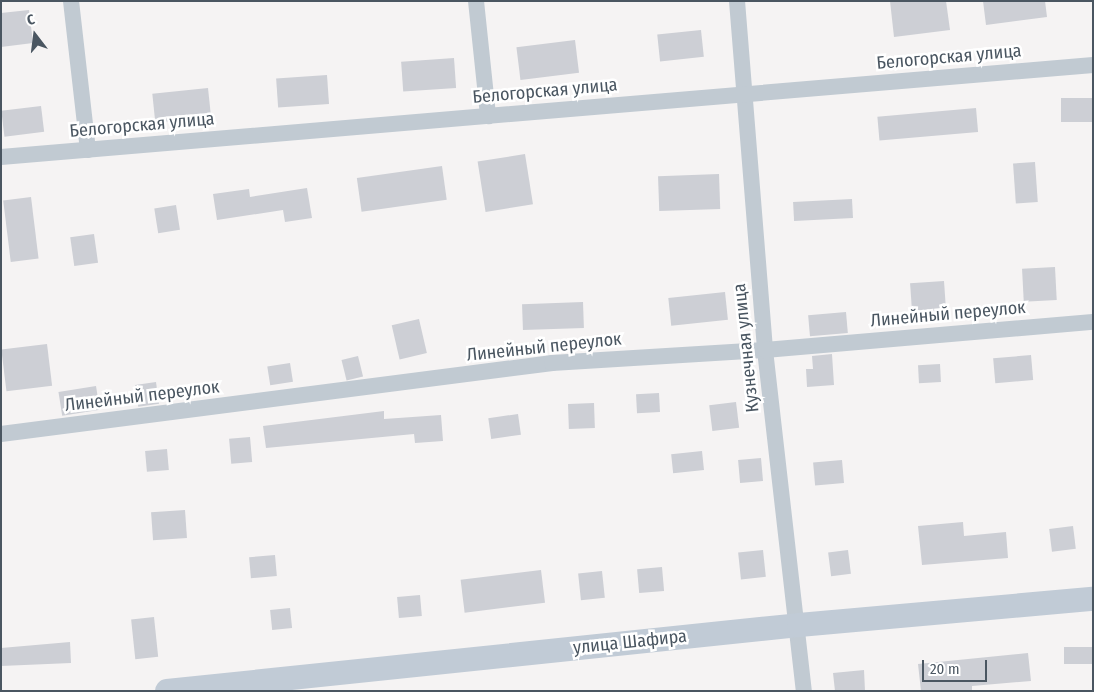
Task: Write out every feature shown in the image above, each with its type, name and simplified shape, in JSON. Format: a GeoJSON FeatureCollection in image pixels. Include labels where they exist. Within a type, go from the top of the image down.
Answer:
{"type":"FeatureCollection","features":[{"type":"Feature","properties":{"kind":"street"},"geometry":{"type":"LineString","coordinates":[[71,1],[88,150]]}},
{"type":"Feature","properties":{"kind":"street"},"geometry":{"type":"LineString","coordinates":[[476,1],[488,116]]}},
{"type":"Feature","properties":{"kind":"street","name":"Кузнечная улица"},"geometry":{"type":"LineString","coordinates":[[737,1],[746,93],[765,350],[799,625],[804,691]]}},
{"type":"Feature","properties":{"kind":"street","name":"Белогорская улица"},"geometry":{"type":"LineString","coordinates":[[1,158],[746,93],[1093,65]]}},
{"type":"Feature","properties":{"kind":"street","name":"Линейный переулок"},"geometry":{"type":"LineString","coordinates":[[1,434],[552,363],[765,350],[1093,322]]}},
{"type":"Feature","properties":{"kind":"street","name":"улица Шафира"},"geometry":{"type":"LineString","coordinates":[[167,691],[799,625],[1093,599]]}},
{"type":"Feature","properties":{"kind":"building"},"geometry":{"type":"Polygon","coordinates":[[[890,1],[946,1],[950,30],[894,37],[890,1]]]}},
{"type":"Feature","properties":{"kind":"building"},"geometry":{"type":"Polygon","coordinates":[[[983,1],[1045,1],[1047,17],[986,25],[983,1]]]}},
{"type":"Feature","properties":{"kind":"building"},"geometry":{"type":"Polygon","coordinates":[[[29,10],[33,43],[1,47],[1,13],[29,10]]]}},
{"type":"Feature","properties":{"kind":"building"},"geometry":{"type":"Polygon","coordinates":[[[701,30],[704,57],[660,61],[657,35],[701,30]]]}},
{"type":"Feature","properties":{"kind":"building"},"geometry":{"type":"Polygon","coordinates":[[[575,40],[579,73],[520,80],[516,47],[575,40]]]}},
{"type":"Feature","properties":{"kind":"building"},"geometry":{"type":"Polygon","coordinates":[[[454,58],[456,88],[403,92],[401,62],[454,58]]]}},
{"type":"Feature","properties":{"kind":"building"},"geometry":{"type":"Polygon","coordinates":[[[327,75],[329,104],[278,107],[276,79],[327,75]]]}},
{"type":"Feature","properties":{"kind":"building"},"geometry":{"type":"Polygon","coordinates":[[[208,88],[211,117],[155,123],[152,94],[208,88]]]}},
{"type":"Feature","properties":{"kind":"building"},"geometry":{"type":"Polygon","coordinates":[[[1061,98],[1093,98],[1093,122],[1061,122],[1061,98]]]}},
{"type":"Feature","properties":{"kind":"building"},"geometry":{"type":"Polygon","coordinates":[[[41,106],[44,132],[4,137],[1,111],[41,106]]]}},
{"type":"Feature","properties":{"kind":"building"},"geometry":{"type":"Polygon","coordinates":[[[976,108],[978,132],[879,141],[877,117],[976,108]]]}},
{"type":"Feature","properties":{"kind":"building"},"geometry":{"type":"Polygon","coordinates":[[[525,154],[533,204],[486,212],[478,162],[525,154]]]}},
{"type":"Feature","properties":{"kind":"building"},"geometry":{"type":"Polygon","coordinates":[[[1035,162],[1038,202],[1016,203],[1013,164],[1035,162]]]}},
{"type":"Feature","properties":{"kind":"building"},"geometry":{"type":"Polygon","coordinates":[[[442,166],[447,200],[362,212],[357,178],[442,166]]]}},
{"type":"Feature","properties":{"kind":"building"},"geometry":{"type":"Polygon","coordinates":[[[719,174],[720,209],[659,211],[658,176],[719,174]]]}},
{"type":"Feature","properties":{"kind":"building"},"geometry":{"type":"Polygon","coordinates":[[[307,188],[312,218],[285,222],[283,210],[217,220],[213,194],[249,189],[250,197],[307,188]]]}},
{"type":"Feature","properties":{"kind":"building"},"geometry":{"type":"Polygon","coordinates":[[[31,197],[39,259],[11,262],[3,200],[31,197]]]}},
{"type":"Feature","properties":{"kind":"building"},"geometry":{"type":"Polygon","coordinates":[[[852,199],[853,218],[794,221],[793,202],[852,199]]]}},
{"type":"Feature","properties":{"kind":"building"},"geometry":{"type":"Polygon","coordinates":[[[176,205],[180,230],[158,233],[154,208],[176,205]]]}},
{"type":"Feature","properties":{"kind":"building"},"geometry":{"type":"Polygon","coordinates":[[[94,234],[98,263],[74,266],[70,237],[94,234]]]}},
{"type":"Feature","properties":{"kind":"building"},"geometry":{"type":"Polygon","coordinates":[[[1055,267],[1057,300],[1024,302],[1022,269],[1055,267]]]}},
{"type":"Feature","properties":{"kind":"building"},"geometry":{"type":"Polygon","coordinates":[[[944,281],[946,310],[912,312],[910,283],[944,281]]]}},
{"type":"Feature","properties":{"kind":"building"},"geometry":{"type":"Polygon","coordinates":[[[725,292],[728,320],[671,326],[668,298],[725,292]]]}},
{"type":"Feature","properties":{"kind":"building"},"geometry":{"type":"Polygon","coordinates":[[[583,302],[584,328],[523,330],[522,304],[583,302]]]}},
{"type":"Feature","properties":{"kind":"building"},"geometry":{"type":"Polygon","coordinates":[[[846,312],[848,333],[810,336],[808,315],[846,312]]]}},
{"type":"Feature","properties":{"kind":"building"},"geometry":{"type":"Polygon","coordinates":[[[419,319],[427,353],[400,359],[392,325],[419,319]]]}},
{"type":"Feature","properties":{"kind":"building"},"geometry":{"type":"Polygon","coordinates":[[[47,344],[52,386],[6,391],[1,350],[47,344]]]}},
{"type":"Feature","properties":{"kind":"building"},"geometry":{"type":"Polygon","coordinates":[[[832,354],[834,385],[807,387],[806,369],[813,369],[812,356],[832,354]]]}},
{"type":"Feature","properties":{"kind":"building"},"geometry":{"type":"Polygon","coordinates":[[[1031,355],[1033,380],[995,383],[993,358],[1031,355]]]}},
{"type":"Feature","properties":{"kind":"building"},"geometry":{"type":"Polygon","coordinates":[[[358,356],[363,376],[347,380],[342,360],[358,356]]]}},
{"type":"Feature","properties":{"kind":"building"},"geometry":{"type":"Polygon","coordinates":[[[290,363],[293,382],[270,385],[267,367],[290,363]]]}},
{"type":"Feature","properties":{"kind":"building"},"geometry":{"type":"Polygon","coordinates":[[[940,364],[941,382],[919,383],[918,365],[940,364]]]}},
{"type":"Feature","properties":{"kind":"building"},"geometry":{"type":"Polygon","coordinates":[[[156,382],[159,404],[138,407],[135,385],[156,382]]]}},
{"type":"Feature","properties":{"kind":"building"},"geometry":{"type":"Polygon","coordinates":[[[96,386],[100,410],[62,416],[58,392],[96,386]]]}},
{"type":"Feature","properties":{"kind":"building"},"geometry":{"type":"Polygon","coordinates":[[[659,393],[660,412],[637,413],[636,394],[659,393]]]}},
{"type":"Feature","properties":{"kind":"building"},"geometry":{"type":"Polygon","coordinates":[[[736,402],[739,428],[712,431],[709,405],[736,402]]]}},
{"type":"Feature","properties":{"kind":"building"},"geometry":{"type":"Polygon","coordinates":[[[594,403],[595,428],[569,429],[568,404],[594,403]]]}},
{"type":"Feature","properties":{"kind":"building"},"geometry":{"type":"Polygon","coordinates":[[[384,411],[384,419],[441,415],[443,441],[415,443],[414,434],[266,448],[263,426],[384,411]]]}},
{"type":"Feature","properties":{"kind":"building"},"geometry":{"type":"Polygon","coordinates":[[[518,414],[521,435],[491,439],[488,418],[518,414]]]}},
{"type":"Feature","properties":{"kind":"building"},"geometry":{"type":"Polygon","coordinates":[[[250,437],[252,462],[231,464],[229,439],[250,437]]]}},
{"type":"Feature","properties":{"kind":"building"},"geometry":{"type":"Polygon","coordinates":[[[167,449],[169,470],[147,472],[145,451],[167,449]]]}},
{"type":"Feature","properties":{"kind":"building"},"geometry":{"type":"Polygon","coordinates":[[[702,451],[704,470],[673,473],[671,454],[702,451]]]}},
{"type":"Feature","properties":{"kind":"building"},"geometry":{"type":"Polygon","coordinates":[[[761,458],[763,481],[740,483],[738,460],[761,458]]]}},
{"type":"Feature","properties":{"kind":"building"},"geometry":{"type":"Polygon","coordinates":[[[842,460],[844,483],[815,485],[813,463],[842,460]]]}},
{"type":"Feature","properties":{"kind":"building"},"geometry":{"type":"Polygon","coordinates":[[[185,510],[187,538],[153,540],[151,512],[185,510]]]}},
{"type":"Feature","properties":{"kind":"building"},"geometry":{"type":"Polygon","coordinates":[[[963,522],[964,536],[1006,532],[1008,558],[922,565],[918,526],[963,522]]]}},
{"type":"Feature","properties":{"kind":"building"},"geometry":{"type":"Polygon","coordinates":[[[1073,526],[1076,549],[1052,552],[1049,529],[1073,526]]]}},
{"type":"Feature","properties":{"kind":"building"},"geometry":{"type":"Polygon","coordinates":[[[763,550],[766,577],[741,579],[738,553],[763,550]]]}},
{"type":"Feature","properties":{"kind":"building"},"geometry":{"type":"Polygon","coordinates":[[[848,550],[851,574],[831,576],[828,552],[848,550]]]}},
{"type":"Feature","properties":{"kind":"building"},"geometry":{"type":"Polygon","coordinates":[[[275,555],[277,576],[251,578],[249,557],[275,555]]]}},
{"type":"Feature","properties":{"kind":"building"},"geometry":{"type":"Polygon","coordinates":[[[662,567],[664,591],[639,593],[637,569],[662,567]]]}},
{"type":"Feature","properties":{"kind":"building"},"geometry":{"type":"Polygon","coordinates":[[[541,570],[545,603],[465,613],[461,580],[541,570]]]}},
{"type":"Feature","properties":{"kind":"building"},"geometry":{"type":"Polygon","coordinates":[[[602,571],[605,598],[581,600],[578,574],[602,571]]]}},
{"type":"Feature","properties":{"kind":"building"},"geometry":{"type":"Polygon","coordinates":[[[420,595],[422,616],[399,618],[397,597],[420,595]]]}},
{"type":"Feature","properties":{"kind":"building"},"geometry":{"type":"Polygon","coordinates":[[[290,608],[292,628],[272,630],[270,610],[290,608]]]}},
{"type":"Feature","properties":{"kind":"building"},"geometry":{"type":"Polygon","coordinates":[[[154,617],[158,657],[135,659],[131,619],[154,617]]]}},
{"type":"Feature","properties":{"kind":"building"},"geometry":{"type":"Polygon","coordinates":[[[70,642],[71,663],[1,666],[1,648],[70,642]]]}},
{"type":"Feature","properties":{"kind":"building"},"geometry":{"type":"Polygon","coordinates":[[[1064,647],[1093,647],[1093,664],[1064,664],[1064,647]]]}},
{"type":"Feature","properties":{"kind":"building"},"geometry":{"type":"Polygon","coordinates":[[[1028,653],[1031,681],[972,686],[972,691],[921,691],[918,664],[1028,653]]]}},
{"type":"Feature","properties":{"kind":"building"},"geometry":{"type":"Polygon","coordinates":[[[864,670],[865,691],[835,691],[833,673],[864,670]]]}}]}
